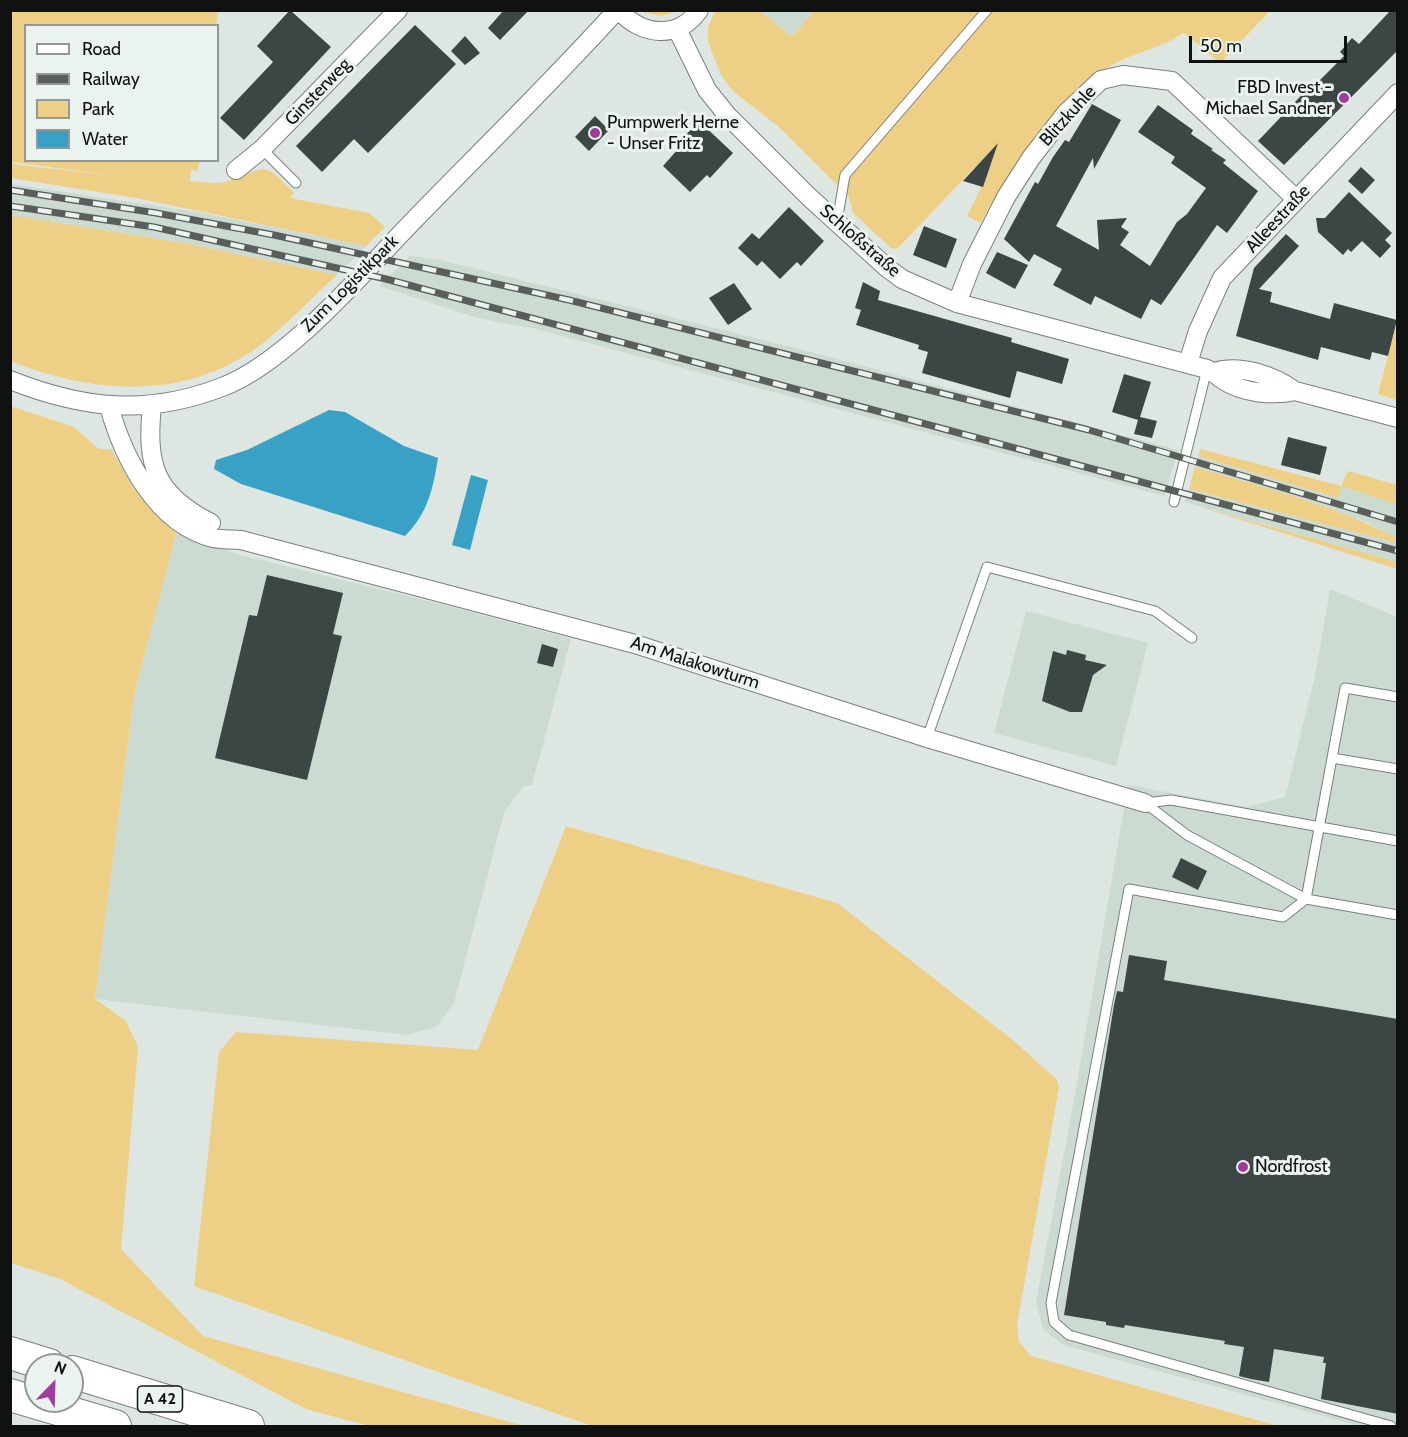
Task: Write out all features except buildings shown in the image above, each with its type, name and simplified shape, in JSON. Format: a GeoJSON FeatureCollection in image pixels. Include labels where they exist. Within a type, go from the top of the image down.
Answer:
{"type":"FeatureCollection","features":[{"type":"Feature","properties":{"kind":"highway","name":"A 42"},"geometry":{"type":"LineString","coordinates":[[84,1376],[248,1426]]}},
{"type":"Feature","properties":{"kind":"highway","name":"A 42"},"geometry":{"type":"LineString","coordinates":[[10,1395],[115,1426]]}},
{"type":"Feature","properties":{"kind":"street","name":"Ginsterweg"},"geometry":{"type":"LineString","coordinates":[[236,170],[262,149],[398,10]]}},
{"type":"Feature","properties":{"kind":"street"},"geometry":{"type":"LineString","coordinates":[[618,10],[638,27],[651,31],[677,29],[688,23],[699,10]]}},
{"type":"Feature","properties":{"kind":"street","name":"Zum Logistikpark"},"geometry":{"type":"LineString","coordinates":[[10,380],[58,397],[109,406],[152,405],[224,387],[258,367],[290,344],[349,287],[618,10]]}},
{"type":"Feature","properties":{"kind":"street","name":"Schloßstraße"},"geometry":{"type":"LineString","coordinates":[[677,29],[707,90],[749,138],[837,222],[902,279],[957,303],[1188,363],[1210,371],[1224,381],[1244,389],[1284,394],[1295,391],[1398,418]]}},
{"type":"Feature","properties":{"kind":"street","name":"Blitzkuhle"},"geometry":{"type":"LineString","coordinates":[[957,303],[972,264],[1006,197],[1031,158],[1066,113],[1101,80],[1123,75],[1172,81],[1296,199]]}},
{"type":"Feature","properties":{"kind":"street","name":"Alleestraße"},"geometry":{"type":"LineString","coordinates":[[1188,363],[1198,331],[1222,278],[1398,93]]}},
{"type":"Feature","properties":{"kind":"street","name":"Am Malakowturm"},"geometry":{"type":"LineString","coordinates":[[152,405],[150,434],[152,465],[160,483],[177,502],[193,514],[241,540]]}},
{"type":"Feature","properties":{"kind":"street","name":"Am Malakowturm"},"geometry":{"type":"LineString","coordinates":[[109,406],[118,439],[134,471],[154,497],[176,518],[213,538],[241,540],[635,644],[927,738],[1144,803]]}},
{"type":"Feature","properties":{"kind":"lane"},"geometry":{"type":"LineString","coordinates":[[837,222],[845,175],[987,10]]}},
{"type":"Feature","properties":{"kind":"lane"},"geometry":{"type":"LineString","coordinates":[[262,149],[296,183]]}},
{"type":"Feature","properties":{"kind":"lane"},"geometry":{"type":"LineString","coordinates":[[1174,502],[1210,371]]}},
{"type":"Feature","properties":{"kind":"lane"},"geometry":{"type":"LineString","coordinates":[[927,738],[987,567],[1155,610],[1192,638]]}},
{"type":"Feature","properties":{"kind":"lane"},"geometry":{"type":"LineString","coordinates":[[1391,1426],[1068,1335],[1054,1322],[1051,1303],[1130,889],[1283,916],[1306,900],[1345,688],[1398,697]]}},
{"type":"Feature","properties":{"kind":"lane"},"geometry":{"type":"LineString","coordinates":[[1332,758],[1398,769]]}},
{"type":"Feature","properties":{"kind":"lane"},"geometry":{"type":"LineString","coordinates":[[1144,803],[1171,800],[1398,841]]}},
{"type":"Feature","properties":{"kind":"lane"},"geometry":{"type":"LineString","coordinates":[[1144,803],[1187,835],[1306,900],[1398,915]]}},
{"type":"Feature","properties":{"kind":"shaded area"},"geometry":{"type":"Polygon","coordinates":[[[760,11],[814,11],[792,37],[760,11]]]}},
{"type":"Feature","properties":{"kind":"shaded area"},"geometry":{"type":"Polygon","coordinates":[[[11,184],[197,212],[366,246],[337,275],[189,244],[11,215],[11,184]]]}},
{"type":"Feature","properties":{"kind":"shaded area"},"geometry":{"type":"Polygon","coordinates":[[[410,256],[440,260],[792,347],[1178,450],[1165,496],[536,329],[478,318],[379,286],[410,256]]]}},
{"type":"Feature","properties":{"kind":"shaded area"},"geometry":{"type":"Polygon","coordinates":[[[1198,456],[1338,498],[1342,486],[1397,505],[1397,538],[1369,523],[1297,497],[1195,467],[1198,456]]]}},
{"type":"Feature","properties":{"kind":"shaded area"},"geometry":{"type":"Polygon","coordinates":[[[1189,489],[1397,543],[1397,562],[1185,502],[1189,489]]]}},
{"type":"Feature","properties":{"kind":"shaded area"},"geometry":{"type":"Polygon","coordinates":[[[177,529],[200,541],[236,554],[571,639],[532,785],[524,786],[504,812],[454,1003],[436,1027],[408,1035],[95,999],[134,696],[177,529]]]}},
{"type":"Feature","properties":{"kind":"shaded area"},"geometry":{"type":"Polygon","coordinates":[[[1330,589],[1397,617],[1397,1426],[1360,1426],[1063,1345],[1043,1329],[1036,1302],[1073,1106],[1128,785],[1247,807],[1285,797],[1315,676],[1330,589]]]}},
{"type":"Feature","properties":{"kind":"shaded area"},"geometry":{"type":"Polygon","coordinates":[[[1026,611],[1148,643],[1116,766],[994,733],[1026,611]]]}},
{"type":"Feature","properties":{"kind":"green space"},"geometry":{"type":"Polygon","coordinates":[[[716,10],[760,11],[792,37],[814,11],[1270,11],[1220,63],[1184,33],[1105,69],[1069,99],[1035,139],[1005,182],[981,223],[967,216],[988,173],[978,164],[897,249],[891,248],[853,213],[849,197],[779,127],[734,92],[722,77],[708,42],[708,27],[716,10]]]}},
{"type":"Feature","properties":{"kind":"green space"},"geometry":{"type":"Polygon","coordinates":[[[11,11],[218,11],[216,24],[24,24],[24,162],[199,162],[198,171],[191,170],[190,181],[209,183],[223,182],[264,169],[275,175],[294,193],[290,198],[369,213],[385,227],[366,246],[136,198],[11,178],[11,164],[126,177],[11,162],[11,11]]]}},
{"type":"Feature","properties":{"kind":"green space"},"geometry":{"type":"Polygon","coordinates":[[[640,11],[678,11],[661,16],[640,11]]]}},
{"type":"Feature","properties":{"kind":"green space"},"geometry":{"type":"Polygon","coordinates":[[[11,215],[189,244],[337,275],[263,343],[234,362],[204,375],[172,383],[140,386],[107,386],[75,381],[11,361],[11,215]]]}},
{"type":"Feature","properties":{"kind":"green space"},"geometry":{"type":"Polygon","coordinates":[[[1397,322],[1398,400],[1378,394],[1397,322]]]}},
{"type":"Feature","properties":{"kind":"green space"},"geometry":{"type":"Polygon","coordinates":[[[10,406],[74,427],[99,449],[111,449],[134,489],[160,517],[177,529],[134,696],[95,999],[126,1021],[138,1047],[121,1249],[203,1336],[524,1426],[369,1426],[306,1409],[60,1279],[11,1263],[10,406]]]}},
{"type":"Feature","properties":{"kind":"green space"},"geometry":{"type":"Polygon","coordinates":[[[1201,449],[1341,486],[1348,471],[1397,485],[1397,505],[1342,486],[1338,498],[1198,456],[1201,449]]]}},
{"type":"Feature","properties":{"kind":"green space"},"geometry":{"type":"Polygon","coordinates":[[[1195,467],[1323,506],[1397,538],[1397,543],[1189,489],[1195,467]]]}},
{"type":"Feature","properties":{"kind":"green space"},"geometry":{"type":"Polygon","coordinates":[[[1197,506],[1397,562],[1397,569],[1197,506]]]}},
{"type":"Feature","properties":{"kind":"green space"},"geometry":{"type":"Polygon","coordinates":[[[566,826],[837,903],[1014,1041],[1057,1080],[1059,1087],[1017,1325],[1019,1342],[1031,1356],[1278,1426],[592,1426],[194,1286],[219,1052],[236,1032],[478,1050],[566,826]]]}},
{"type":"Feature","properties":{"kind":"water"},"geometry":{"type":"Polygon","coordinates":[[[329,410],[345,412],[404,446],[438,458],[428,500],[419,518],[405,536],[241,484],[214,469],[216,460],[247,450],[329,410]]]}},
{"type":"Feature","properties":{"kind":"water"},"geometry":{"type":"Polygon","coordinates":[[[471,475],[488,480],[470,550],[452,545],[471,475]]]}},
{"type":"Feature","properties":{"kind":"railway"},"geometry":{"type":"LineString","coordinates":[[10,190],[156,213],[274,235],[569,300],[1089,430],[1398,522]]}},
{"type":"Feature","properties":{"kind":"railway"},"geometry":{"type":"LineString","coordinates":[[10,206],[154,227],[386,279],[1398,551]]}},
{"type":"Feature","properties":{"kind":"place","name":"FBD Invest - Michael Sandner"},"geometry":{"type":"Point","coordinates":[1344,98]}},
{"type":"Feature","properties":{"kind":"place","name":"Pumpwerk Herne - Unser Fritz"},"geometry":{"type":"Point","coordinates":[595,133]}},
{"type":"Feature","properties":{"kind":"place","name":"Nordfrost"},"geometry":{"type":"Point","coordinates":[1243,1167]}}]}
